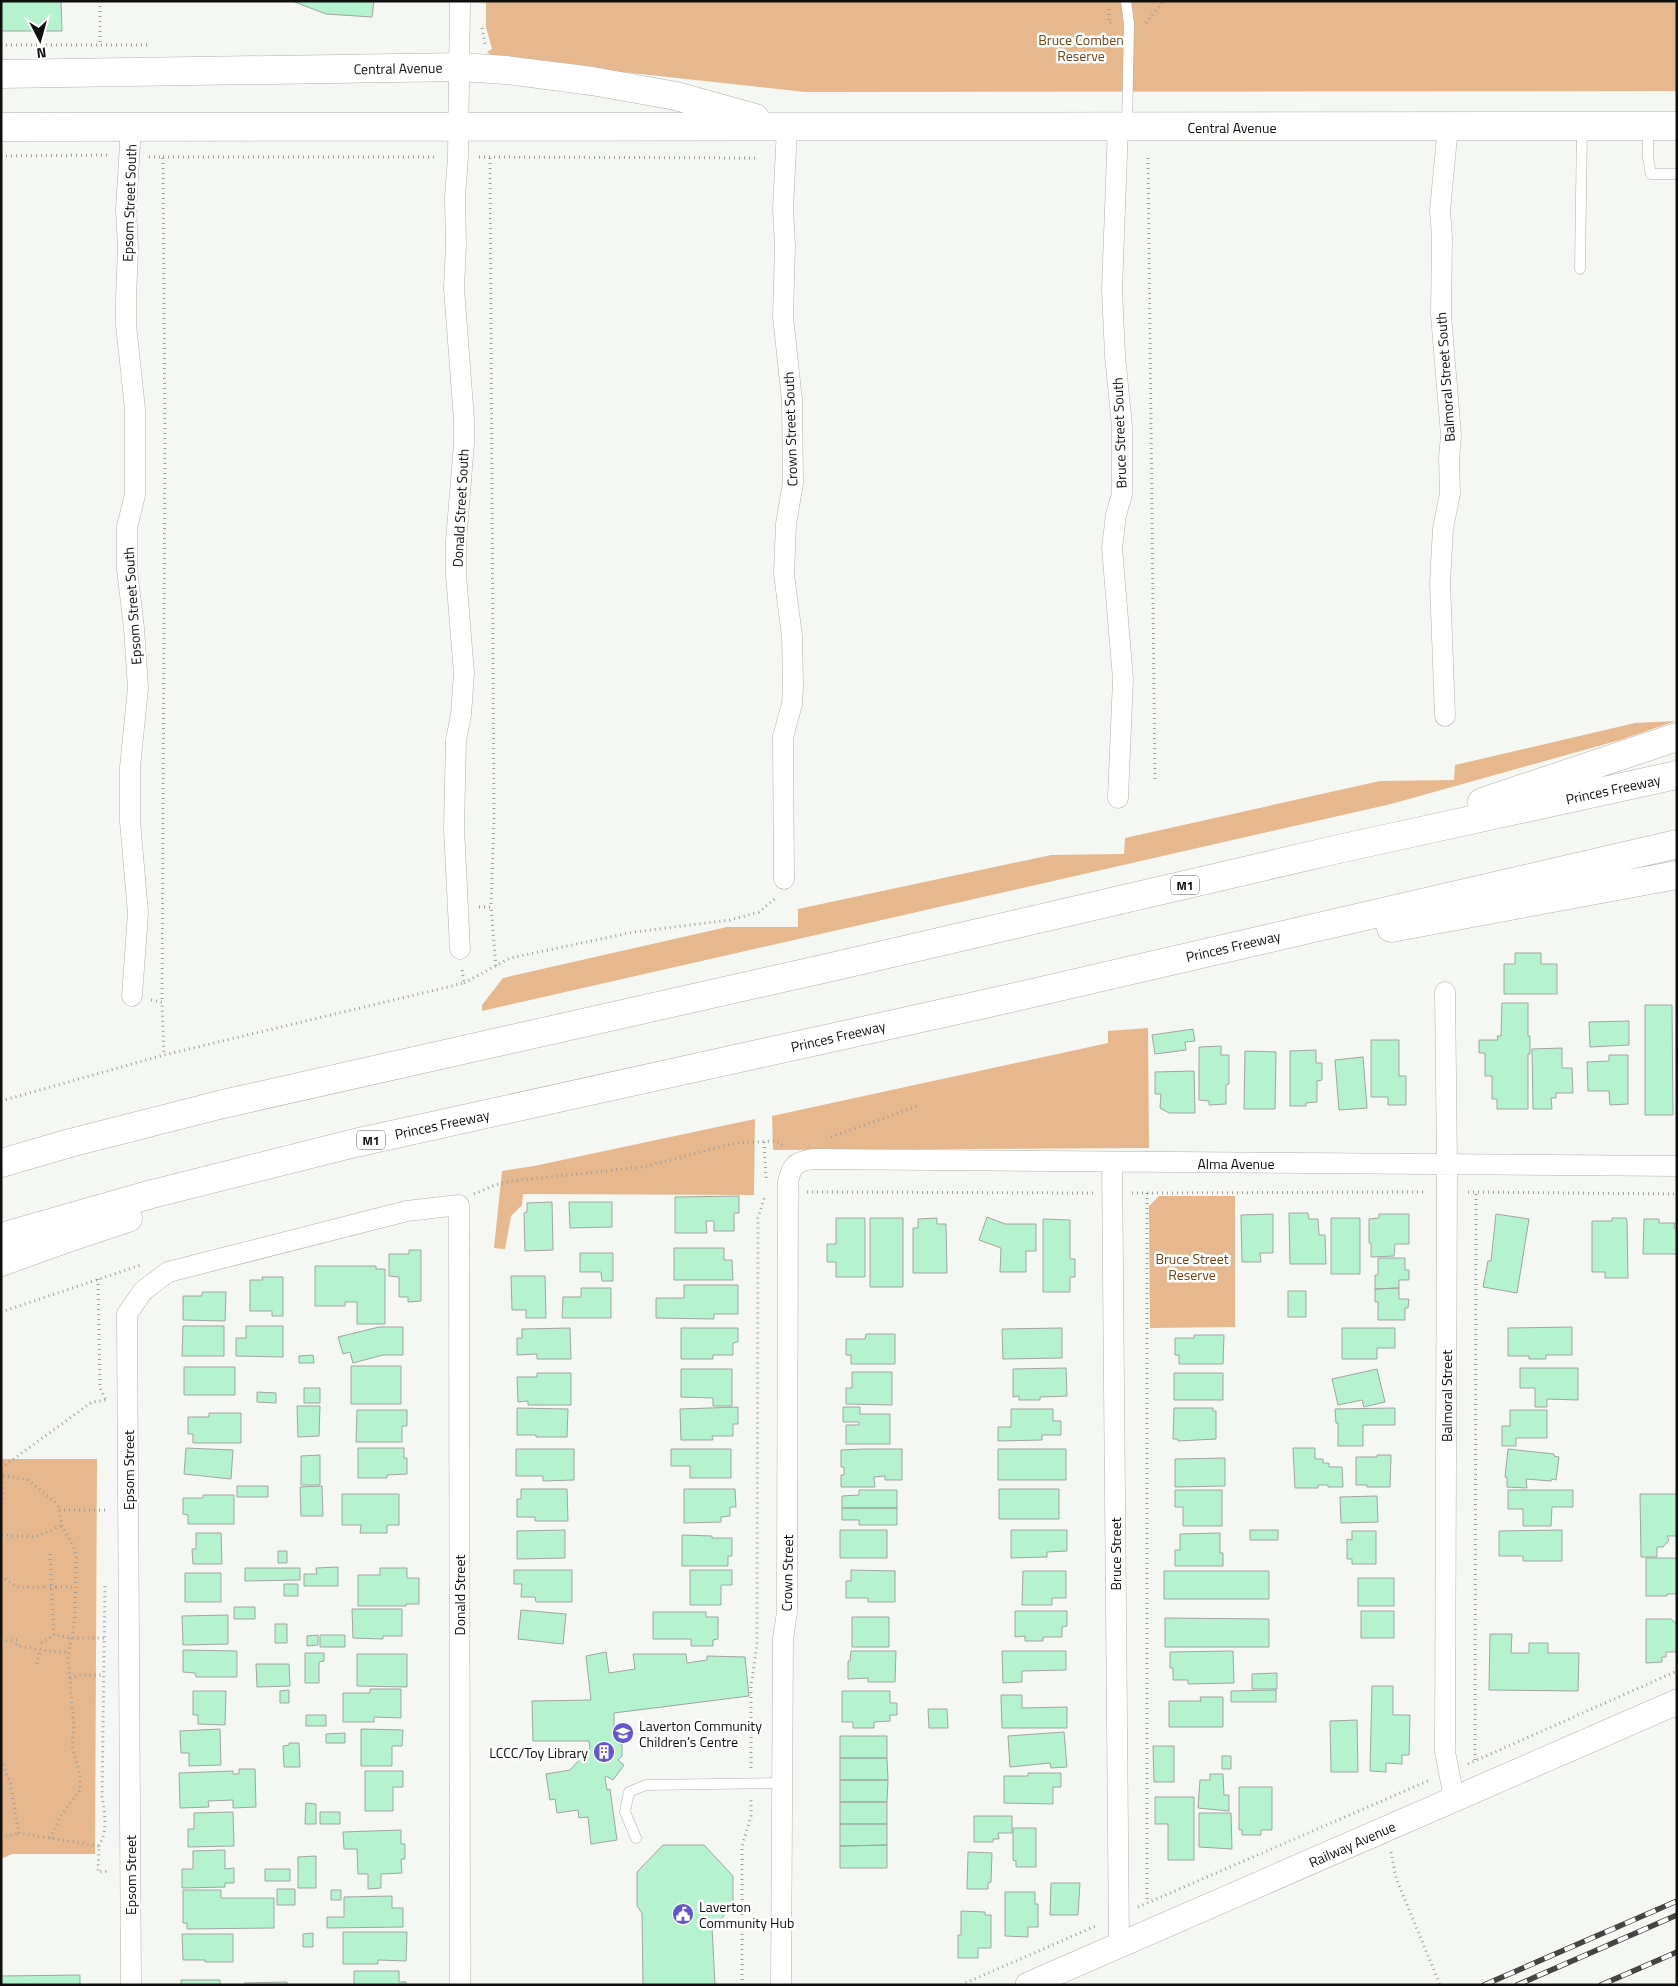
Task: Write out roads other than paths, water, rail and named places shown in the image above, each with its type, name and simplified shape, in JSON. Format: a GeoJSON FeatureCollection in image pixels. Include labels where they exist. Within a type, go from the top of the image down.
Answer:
{"type":"FeatureCollection","features":[{"type":"Feature","properties":{"kind":"main road","name":"Central Avenue"},"geometry":{"type":"LineString","coordinates":[[1,74],[460,67],[506,70],[667,94],[787,128]]}},
{"type":"Feature","properties":{"kind":"main road","name":"Central Avenue"},"geometry":{"type":"LineString","coordinates":[[1,127],[1677,126]]}},
{"type":"Feature","properties":{"kind":"main road"},"geometry":{"type":"LineString","coordinates":[[1343,848],[1677,738]]}},
{"type":"Feature","properties":{"kind":"main road","name":"Princes Freeway"},"geometry":{"type":"LineString","coordinates":[[1,1163],[70,1143],[213,1107],[1343,848],[1677,775]]}},
{"type":"Feature","properties":{"kind":"main road","name":"Princes Freeway"},"geometry":{"type":"LineString","coordinates":[[1,1237],[152,1194],[355,1143],[989,1002],[1677,844]]}},
{"type":"Feature","properties":{"kind":"main road"},"geometry":{"type":"LineString","coordinates":[[989,1002],[1677,875]]}},
{"type":"Feature","properties":{"kind":"main road"},"geometry":{"type":"LineString","coordinates":[[1,1262],[355,1143]]}},
{"type":"Feature","properties":{"kind":"street","name":"Donald Street South"},"geometry":{"type":"LineString","coordinates":[[460,1],[454,288],[464,436],[456,541],[456,566],[464,673],[463,701],[456,740],[454,828],[460,949]]}},
{"type":"Feature","properties":{"kind":"street","name":"Epsom Street South"},"geometry":{"type":"LineString","coordinates":[[131,127],[126,210],[128,246],[126,325],[135,409],[135,495],[128,527],[127,568],[138,688],[130,767],[130,821],[138,913],[132,996]]}},
{"type":"Feature","properties":{"kind":"street","name":"Bruce Street South"},"geometry":{"type":"LineString","coordinates":[[1118,798],[1123,679],[1112,548],[1116,515],[1122,494],[1122,435],[1112,289],[1122,127]]}},
{"type":"Feature","properties":{"kind":"street","name":"Balmoral Street South"},"geometry":{"type":"LineString","coordinates":[[1445,716],[1440,583],[1442,528],[1450,494],[1449,459],[1451,435],[1441,315],[1442,238],[1440,210],[1448,127]]}},
{"type":"Feature","properties":{"kind":"street","name":"Crown Street South"},"geometry":{"type":"LineString","coordinates":[[784,879],[783,737],[792,704],[793,686],[792,636],[784,574],[786,524],[792,494],[793,433],[792,400],[784,317],[785,246],[783,209],[787,128]]}},
{"type":"Feature","properties":{"kind":"street","name":"Balmoral Street"},"geometry":{"type":"LineString","coordinates":[[1445,992],[1447,1165],[1445,1752],[1454,1798]]}},
{"type":"Feature","properties":{"kind":"street","name":"Alma Avenue"},"geometry":{"type":"LineString","coordinates":[[796,1164],[813,1159],[1677,1166]]}},
{"type":"Feature","properties":{"kind":"street","name":"Bruce Street"},"geometry":{"type":"LineString","coordinates":[[1112,1162],[1118,1946]]}},
{"type":"Feature","properties":{"kind":"street","name":"Crown Street"},"geometry":{"type":"LineString","coordinates":[[781,1985],[783,1639],[787,1602],[788,1189],[791,1170],[796,1164]]}},
{"type":"Feature","properties":{"kind":"street","name":"Epsom Street"},"geometry":{"type":"LineString","coordinates":[[131,1985],[127,1314],[143,1291],[168,1272],[407,1211],[459,1205]]}},
{"type":"Feature","properties":{"kind":"street","name":"Donald Street"},"geometry":{"type":"LineString","coordinates":[[459,1205],[460,1985]]}},
{"type":"Feature","properties":{"kind":"street","name":"Railway Avenue"},"geometry":{"type":"LineString","coordinates":[[1028,1985],[1677,1702]]}},
{"type":"Feature","properties":{"kind":"lane"},"geometry":{"type":"LineString","coordinates":[[1122,127],[1129,4]]}},
{"type":"Feature","properties":{"kind":"lane"},"geometry":{"type":"LineString","coordinates":[[1580,269],[1582,127]]}},
{"type":"Feature","properties":{"kind":"lane"},"geometry":{"type":"LineString","coordinates":[[1648,127],[1648,158],[1651,174],[1677,174]]}},
{"type":"Feature","properties":{"kind":"lane"},"geometry":{"type":"LineString","coordinates":[[636,1838],[625,1812],[629,1792],[646,1786],[781,1783]]}},
{"type":"Feature","properties":{"kind":"railway"},"geometry":{"type":"LineString","coordinates":[[1484,1985],[1677,1901]]}},
{"type":"Feature","properties":{"kind":"railway"},"geometry":{"type":"LineString","coordinates":[[1517,1985],[1677,1915]]}},
{"type":"Feature","properties":{"kind":"railway"},"geometry":{"type":"LineString","coordinates":[[1601,1985],[1677,1952]]}},
{"type":"Feature","properties":{"kind":"place","name":"Laverton Community Children’s Centre"},"geometry":{"type":"Point","coordinates":[623,1733]}},
{"type":"Feature","properties":{"kind":"place","name":"LCCC/Toy Library"},"geometry":{"type":"Point","coordinates":[604,1752]}},
{"type":"Feature","properties":{"kind":"place","name":"Laverton Community Hub"},"geometry":{"type":"Point","coordinates":[683,1914]}},
{"type":"Feature","properties":{"kind":"park label","name":"Bruce Comben Reserve"},"geometry":{"type":"Point","coordinates":[1081,48]}},
{"type":"Feature","properties":{"kind":"park label","name":"Bruce Street Reserve"},"geometry":{"type":"Point","coordinates":[1192,1266]}}]}
